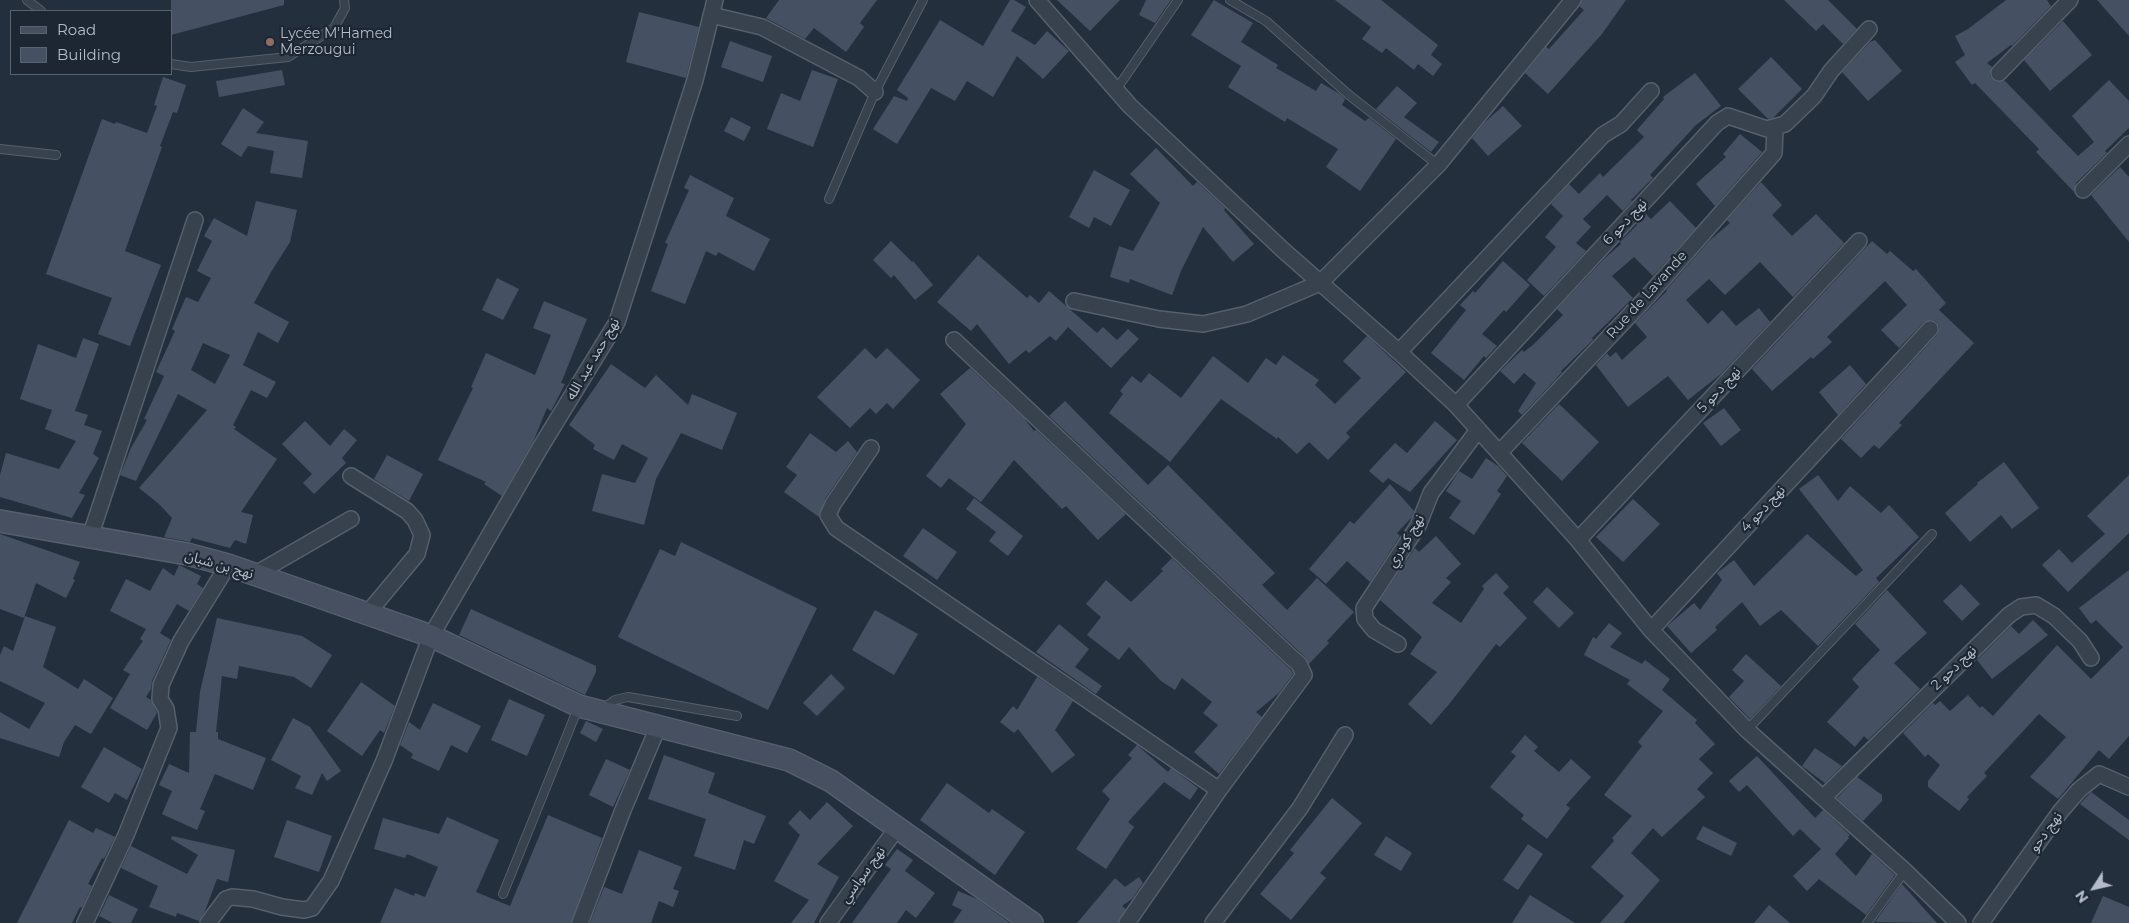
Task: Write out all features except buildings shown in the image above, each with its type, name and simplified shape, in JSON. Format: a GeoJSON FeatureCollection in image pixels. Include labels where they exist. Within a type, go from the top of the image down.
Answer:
{"type":"FeatureCollection","features":[{"type":"Feature","properties":{"kind":"street"},"geometry":{"type":"LineString","coordinates":[[1037,0],[1130,106],[1320,283],[1456,405],[1578,540],[1651,630],[1747,730],[1824,796],[1905,870],[1958,923]]}},
{"type":"Feature","properties":{"kind":"street"},"geometry":{"type":"LineString","coordinates":[[1074,301],[1159,320],[1203,324],[1247,314],[1320,283],[1438,165],[1573,0]]}},
{"type":"Feature","properties":{"kind":"street"},"geometry":{"type":"LineString","coordinates":[[2000,73],[2070,0]]}},
{"type":"Feature","properties":{"kind":"street"},"geometry":{"type":"LineString","coordinates":[[713,7],[762,27],[859,78],[875,92]]}},
{"type":"Feature","properties":{"kind":"street","name":"نهج حمد عبد الله"},"geometry":{"type":"LineString","coordinates":[[208,923],[226,899],[232,897],[253,899],[282,907],[304,910],[312,908],[330,881],[380,770],[431,636],[540,448],[617,322],[695,80],[713,7]]}},
{"type":"Feature","properties":{"kind":"street"},"geometry":{"type":"LineString","coordinates":[[1775,128],[1785,124],[1814,96],[1831,71],[1869,29]]}},
{"type":"Feature","properties":{"kind":"street"},"geometry":{"type":"LineString","coordinates":[[1399,352],[1603,135],[1621,124],[1651,92]]}},
{"type":"Feature","properties":{"kind":"street","name":"نهج دحو 6"},"geometry":{"type":"LineString","coordinates":[[1456,405],[1716,124],[1728,116],[1768,129],[1775,128]]}},
{"type":"Feature","properties":{"kind":"street","name":"Rue de Lavande"},"geometry":{"type":"LineString","coordinates":[[1500,452],[1648,296],[1774,153],[1775,128]]}},
{"type":"Feature","properties":{"kind":"street"},"geometry":{"type":"LineString","coordinates":[[2083,190],[2129,144]]}},
{"type":"Feature","properties":{"kind":"street"},"geometry":{"type":"LineString","coordinates":[[90,537],[195,220]]}},
{"type":"Feature","properties":{"kind":"street","name":"نهج دحو 5"},"geometry":{"type":"LineString","coordinates":[[1578,540],[1859,241]]}},
{"type":"Feature","properties":{"kind":"street","name":"نهج دحو 4"},"geometry":{"type":"LineString","coordinates":[[1651,630],[1930,328]]}},
{"type":"Feature","properties":{"kind":"street"},"geometry":{"type":"LineString","coordinates":[[954,340],[1299,664],[1304,675],[1219,790],[1128,923]]}},
{"type":"Feature","properties":{"kind":"street","name":"نهج كودري"},"geometry":{"type":"LineString","coordinates":[[1398,644],[1374,630],[1365,619],[1364,608],[1418,526],[1431,493],[1478,430]]}},
{"type":"Feature","properties":{"kind":"street"},"geometry":{"type":"LineString","coordinates":[[871,448],[833,504],[828,515],[836,528],[1219,790]]}},
{"type":"Feature","properties":{"kind":"street"},"geometry":{"type":"LineString","coordinates":[[351,476],[406,511],[415,520],[422,535],[417,554],[367,614]]}},
{"type":"Feature","properties":{"kind":"street"},"geometry":{"type":"LineString","coordinates":[[254,575],[351,520]]}},
{"type":"Feature","properties":{"kind":"street","name":"نهج بن شبان"},"geometry":{"type":"LineString","coordinates":[[0,521],[187,554],[228,566],[431,636],[589,709],[789,760],[831,781],[1032,923]]}},
{"type":"Feature","properties":{"kind":"street"},"geometry":{"type":"LineString","coordinates":[[85,923],[126,835],[169,728],[166,709],[160,699],[161,685],[181,641],[228,566]]}},
{"type":"Feature","properties":{"kind":"street","name":"نهج دحو 2"},"geometry":{"type":"LineString","coordinates":[[1824,796],[2009,614],[2021,607],[2036,605],[2054,616],[2080,641],[2091,658]]}},
{"type":"Feature","properties":{"kind":"street"},"geometry":{"type":"LineString","coordinates":[[580,923],[658,727]]}},
{"type":"Feature","properties":{"kind":"street"},"geometry":{"type":"LineString","coordinates":[[1213,923],[1300,808],[1346,735]]}},
{"type":"Feature","properties":{"kind":"street","name":"نهج دحو"},"geometry":{"type":"LineString","coordinates":[[1981,923],[2060,812],[2079,790],[2099,774],[2129,787]]}},
{"type":"Feature","properties":{"kind":"street","name":"نهج سواسي"},"geometry":{"type":"LineString","coordinates":[[828,923],[897,828]]}},
{"type":"Feature","properties":{"kind":"lane"},"geometry":{"type":"LineString","coordinates":[[28,0],[41,10]]}},
{"type":"Feature","properties":{"kind":"lane"},"geometry":{"type":"LineString","coordinates":[[172,64],[191,67],[288,57],[334,28],[345,8],[344,0]]}},
{"type":"Feature","properties":{"kind":"lane"},"geometry":{"type":"LineString","coordinates":[[829,199],[875,92],[922,0]]}},
{"type":"Feature","properties":{"kind":"lane"},"geometry":{"type":"LineString","coordinates":[[1116,90],[1178,0]]}},
{"type":"Feature","properties":{"kind":"lane"},"geometry":{"type":"LineString","coordinates":[[1230,0],[1266,21],[1349,95],[1438,165]]}},
{"type":"Feature","properties":{"kind":"lane"},"geometry":{"type":"LineString","coordinates":[[0,149],[56,156]]}},
{"type":"Feature","properties":{"kind":"lane"},"geometry":{"type":"LineString","coordinates":[[1747,730],[1932,534]]}},
{"type":"Feature","properties":{"kind":"lane"},"geometry":{"type":"LineString","coordinates":[[503,894],[589,709],[628,697],[737,716]]}},
{"type":"Feature","properties":{"kind":"lane"},"geometry":{"type":"LineString","coordinates":[[1867,923],[1905,870]]}},
{"type":"Feature","properties":{"kind":"place","name":"Lycée M'Hamed Merzougui"},"geometry":{"type":"Point","coordinates":[270,42]}}]}
